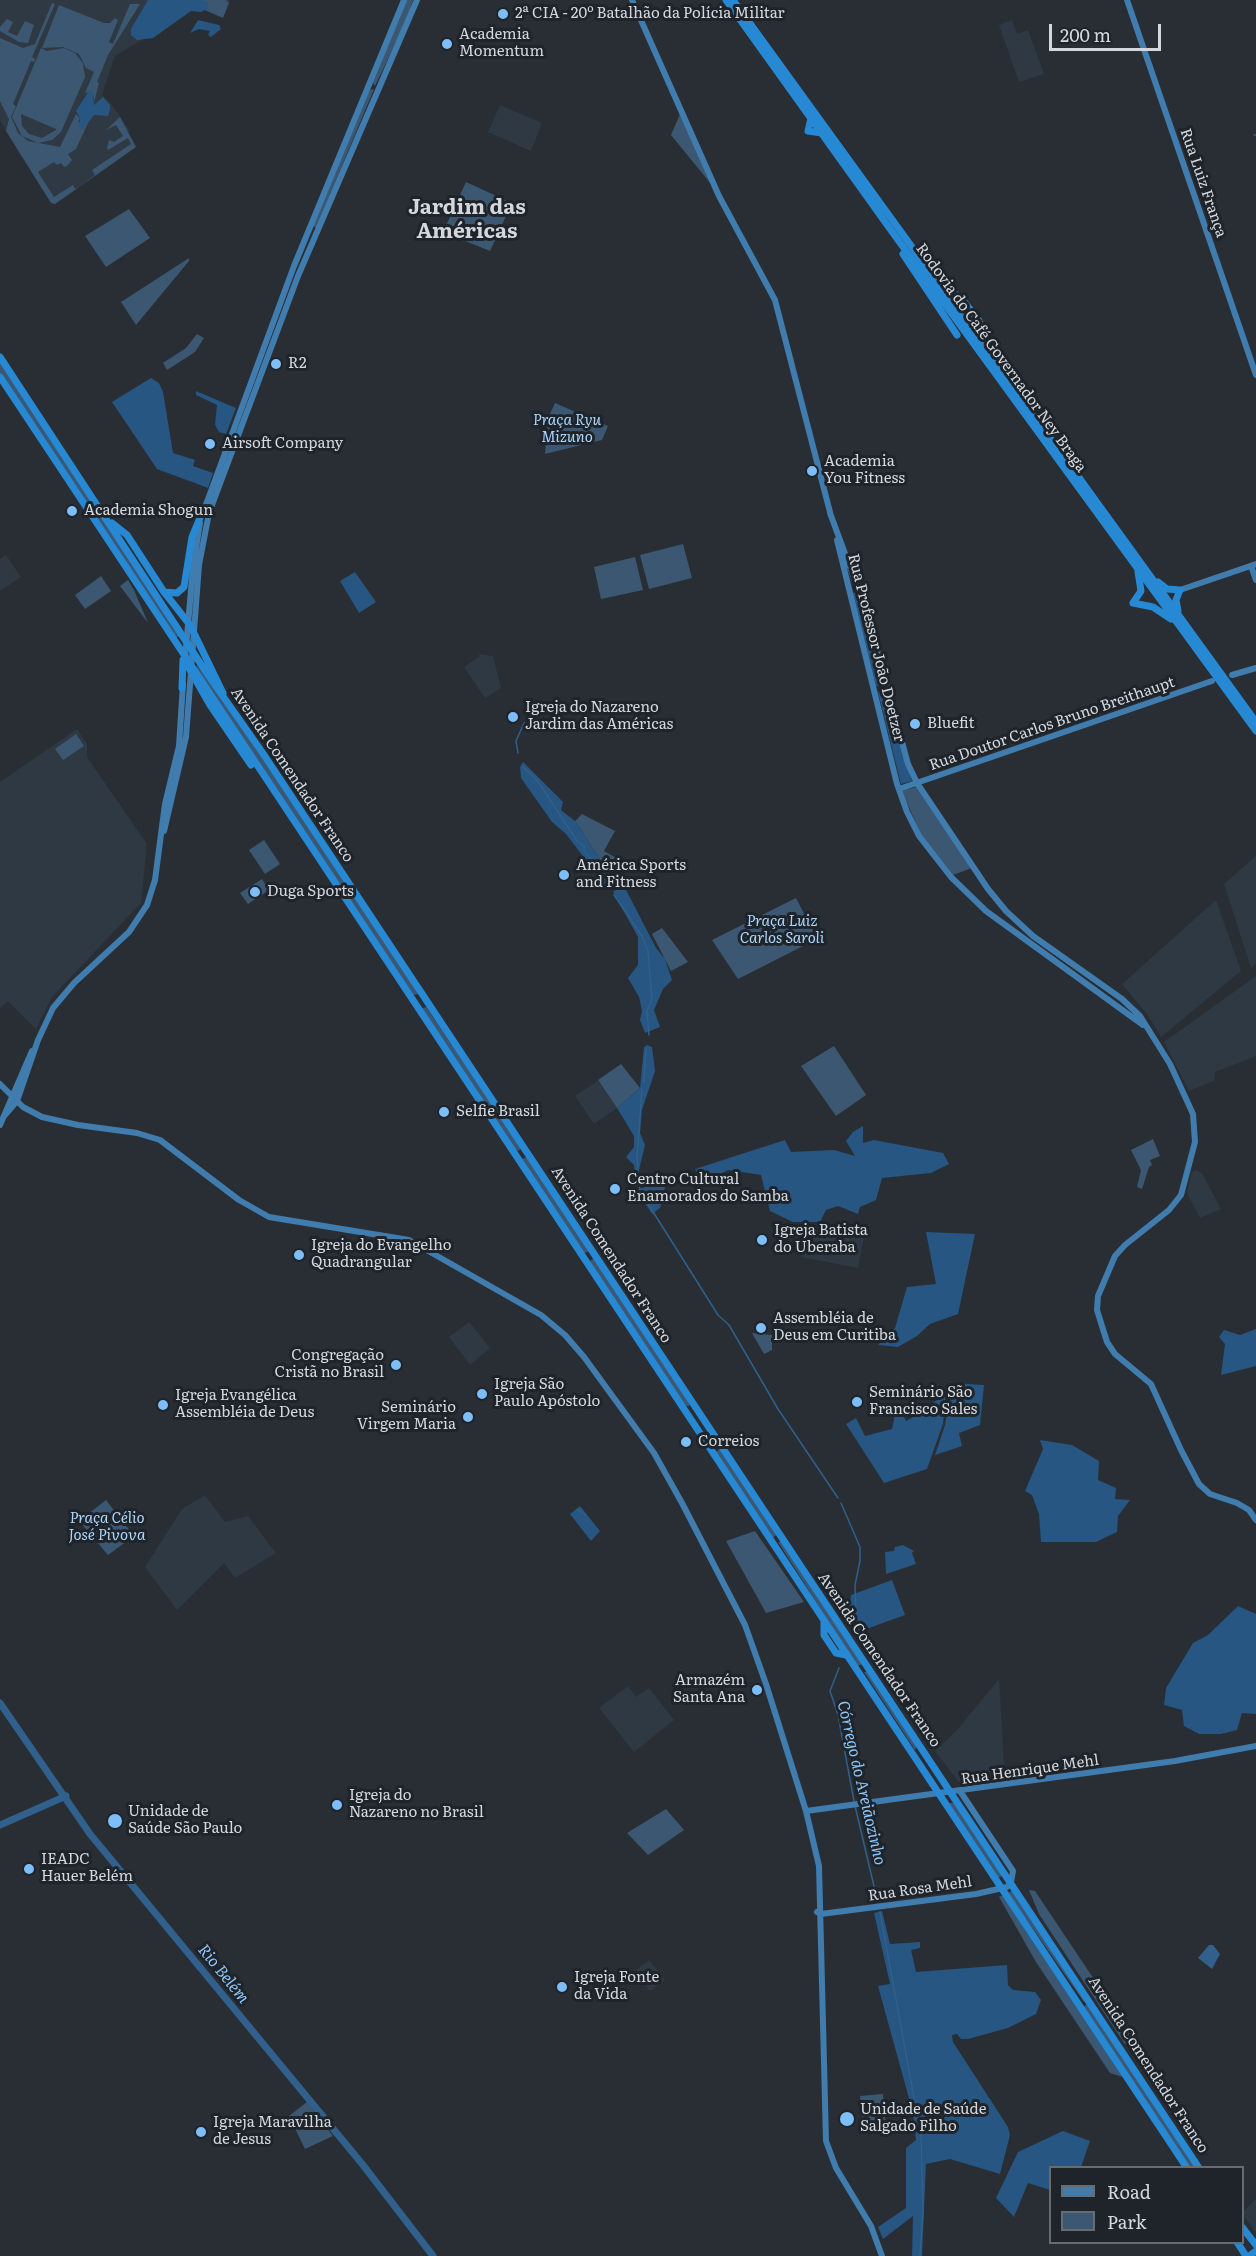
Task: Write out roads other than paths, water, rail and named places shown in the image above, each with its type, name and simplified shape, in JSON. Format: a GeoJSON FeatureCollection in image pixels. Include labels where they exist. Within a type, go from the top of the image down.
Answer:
{"type":"FeatureCollection","features":[{"type":"Feature","properties":{"kind":"highway","name":"Rodovia do Café Governador Ney Braga"},"geometry":{"type":"LineString","coordinates":[[726,0],[811,116],[808,131],[824,135],[1256,731]]}},
{"type":"Feature","properties":{"kind":"highway","name":"Rodovia do Café Governador Ney Braga"},"geometry":{"type":"LineString","coordinates":[[733,0],[921,261],[949,292],[962,299],[974,315],[998,366],[1256,722]]}},
{"type":"Feature","properties":{"kind":"highway"},"geometry":{"type":"LineString","coordinates":[[893,233],[912,270],[957,335]]}},
{"type":"Feature","properties":{"kind":"highway","name":"Avenida Comendador Franco"},"geometry":{"type":"LineString","coordinates":[[0,357],[228,705],[262,752],[1198,2166]]}},
{"type":"Feature","properties":{"kind":"highway"},"geometry":{"type":"LineString","coordinates":[[0,377],[183,654],[182,688]]}},
{"type":"Feature","properties":{"kind":"highway"},"geometry":{"type":"LineString","coordinates":[[164,592],[177,593],[184,587],[191,543],[204,508]]}},
{"type":"Feature","properties":{"kind":"highway"},"geometry":{"type":"LineString","coordinates":[[108,520],[127,535],[164,592],[197,636],[228,705]]}},
{"type":"Feature","properties":{"kind":"highway"},"geometry":{"type":"LineString","coordinates":[[1135,564],[1141,584],[1140,595],[1134,603],[1153,607],[1181,628]]}},
{"type":"Feature","properties":{"kind":"highway"},"geometry":{"type":"LineString","coordinates":[[1152,578],[1167,589],[1180,590],[1176,600],[1181,619]]}},
{"type":"Feature","properties":{"kind":"highway"},"geometry":{"type":"LineString","coordinates":[[1140,595],[1145,596],[1153,607]]}},
{"type":"Feature","properties":{"kind":"highway","name":"Avenida Comendador Franco"},"geometry":{"type":"LineString","coordinates":[[183,654],[186,666],[210,705],[283,804],[824,1622],[824,1635],[836,1653],[846,1655],[1186,2166]]}},
{"type":"Feature","properties":{"kind":"highway"},"geometry":{"type":"LineString","coordinates":[[415,1004],[417,998],[425,998]]}},
{"type":"Feature","properties":{"kind":"highway"},"geometry":{"type":"LineString","coordinates":[[513,1151],[518,1153],[524,1148]]}},
{"type":"Feature","properties":{"kind":"highway"},"geometry":{"type":"LineString","coordinates":[[682,1407],[689,1409],[692,1402]]}},
{"type":"Feature","properties":{"kind":"highway"},"geometry":{"type":"LineString","coordinates":[[691,1421],[693,1415],[701,1416]]}},
{"type":"Feature","properties":{"kind":"highway"},"geometry":{"type":"LineString","coordinates":[[773,1544],[775,1538],[782,1539]]}},
{"type":"Feature","properties":{"kind":"highway"},"geometry":{"type":"LineString","coordinates":[[858,1673],[860,1667],[868,1667]]}},
{"type":"Feature","properties":{"kind":"highway"},"geometry":{"type":"LineString","coordinates":[[911,1752],[917,1753],[922,1748]]}},
{"type":"Feature","properties":{"kind":"highway"},"geometry":{"type":"LineString","coordinates":[[1078,2003],[1085,2005],[1089,1999]]}},
{"type":"Feature","properties":{"kind":"highway"},"geometry":{"type":"LineString","coordinates":[[1244,2230],[1256,2245]]}},
{"type":"Feature","properties":{"kind":"highway"},"geometry":{"type":"LineString","coordinates":[[1239,2244],[1248,2256],[1256,2251]]}},
{"type":"Feature","properties":{"kind":"main road"},"geometry":{"type":"LineString","coordinates":[[0,1125],[15,1097],[25,1063],[50,1012],[64,993],[140,918],[153,885],[161,840],[183,754],[195,548],[204,508],[278,307],[404,0]]}},
{"type":"Feature","properties":{"kind":"main road"},"geometry":{"type":"LineString","coordinates":[[193,597],[209,513],[286,306],[417,0]]}},
{"type":"Feature","properties":{"kind":"main road","name":"Rua Professor João Doetzer"},"geometry":{"type":"LineString","coordinates":[[632,0],[719,196],[764,278],[784,328],[899,789],[919,836],[969,895],[999,920],[1145,1027]]}},
{"type":"Feature","properties":{"kind":"main road","name":"Rua Luiz França"},"geometry":{"type":"LineString","coordinates":[[1127,0],[1256,375]]}},
{"type":"Feature","properties":{"kind":"main road"},"geometry":{"type":"LineString","coordinates":[[278,307],[286,306]]}},
{"type":"Feature","properties":{"kind":"main road","name":"Rua Professor João Doetzer"},"geometry":{"type":"LineString","coordinates":[[830,513],[867,613],[908,764],[917,783],[985,884],[1006,910],[1033,936],[1132,1007],[1170,1064],[1193,1114],[1195,1142],[1180,1195],[1173,1206],[1125,1245],[1112,1262],[1098,1296],[1098,1315],[1107,1342],[1115,1354],[1151,1383],[1180,1450],[1199,1484],[1210,1494],[1244,1507],[1256,1520]]}},
{"type":"Feature","properties":{"kind":"main road"},"geometry":{"type":"LineString","coordinates":[[1180,590],[1254,565],[1256,580]]}},
{"type":"Feature","properties":{"kind":"main road"},"geometry":{"type":"LineString","coordinates":[[1232,675],[1256,668]]}},
{"type":"Feature","properties":{"kind":"main road","name":"Rua Doutor Carlos Bruno Breithaupt"},"geometry":{"type":"LineString","coordinates":[[899,789],[1212,681]]}},
{"type":"Feature","properties":{"kind":"main road"},"geometry":{"type":"LineString","coordinates":[[0,1083],[35,1113],[59,1122],[124,1131],[159,1140],[243,1203],[269,1217],[409,1240],[513,1298],[565,1335],[654,1454],[741,1617],[766,1684],[806,1812],[817,1862],[826,2141],[837,2168],[871,2226],[882,2256]]}},
{"type":"Feature","properties":{"kind":"main road","name":"Rua Henrique Mehl"},"geometry":{"type":"LineString","coordinates":[[806,1812],[1175,1761],[1256,1746]]}},
{"type":"Feature","properties":{"kind":"main road"},"geometry":{"type":"LineString","coordinates":[[960,1791],[1013,1871],[1011,1882],[1002,1890]]}},
{"type":"Feature","properties":{"kind":"main road","name":"Rua Rosa Mehl"},"geometry":{"type":"LineString","coordinates":[[819,1913],[1002,1890]]}},
{"type":"Feature","properties":{"kind":"waterway","name":"Córrego do Areiãozinho"},"geometry":{"type":"LineString","coordinates":[[518,753],[516,741],[524,723]]}},
{"type":"Feature","properties":{"kind":"waterway","name":"Córrego do Areiãozinho"},"geometry":{"type":"LineString","coordinates":[[523,767],[537,780],[577,841],[584,846],[584,851],[601,870],[609,886]]}},
{"type":"Feature","properties":{"kind":"waterway","name":"Córrego do Areiãozinho"},"geometry":{"type":"LineString","coordinates":[[614,895],[642,936],[648,951],[652,999],[647,1011],[649,1035]]}},
{"type":"Feature","properties":{"kind":"waterway","name":"Córrego do Areiãozinho"},"geometry":{"type":"LineString","coordinates":[[644,1082],[646,1049]]}},
{"type":"Feature","properties":{"kind":"waterway","name":"Córrego do Areiãozinho"},"geometry":{"type":"LineString","coordinates":[[642,1089],[637,1158],[640,1191],[718,1315],[729,1325],[778,1409],[838,1498]]}},
{"type":"Feature","properties":{"kind":"waterway","name":"Córrego do Areiãozinho"},"geometry":{"type":"LineString","coordinates":[[841,1503],[860,1547],[860,1561],[855,1585],[856,1622]]}},
{"type":"Feature","properties":{"kind":"waterway"},"geometry":{"type":"LineString","coordinates":[[578,1510],[585,1515]]}},
{"type":"Feature","properties":{"kind":"waterway","name":"Córrego do Areiãozinho"},"geometry":{"type":"LineString","coordinates":[[839,1668],[830,1691],[838,1715],[854,1801]]}},
{"type":"Feature","properties":{"kind":"waterway","name":"Rio Belém"},"geometry":{"type":"LineString","coordinates":[[0,1703],[90,1834],[363,2165],[433,2256]]}},
{"type":"Feature","properties":{"kind":"waterway"},"geometry":{"type":"LineString","coordinates":[[0,1825],[66,1796]]}},
{"type":"Feature","properties":{"kind":"waterway","name":"Córrego do Areiãozinho"},"geometry":{"type":"LineString","coordinates":[[855,1806],[878,1903]]}},
{"type":"Feature","properties":{"kind":"waterway","name":"Córrego do Areiãozinho"},"geometry":{"type":"LineString","coordinates":[[880,1912],[921,2136],[923,2212],[920,2256]]}},
{"type":"Feature","properties":{"kind":"place","name":"2ª CIA - 20º Batalhão da Polícia Militar"},"geometry":{"type":"Point","coordinates":[503,14]}},
{"type":"Feature","properties":{"kind":"place","name":"Academia Momentum"},"geometry":{"type":"Point","coordinates":[447,44]}},
{"type":"Feature","properties":{"kind":"place","name":"R2"},"geometry":{"type":"Point","coordinates":[276,364]}},
{"type":"Feature","properties":{"kind":"place","name":"Airsoft Company"},"geometry":{"type":"Point","coordinates":[210,444]}},
{"type":"Feature","properties":{"kind":"place","name":"Academia You Fitness"},"geometry":{"type":"Point","coordinates":[812,471]}},
{"type":"Feature","properties":{"kind":"place","name":"Academia Shogun"},"geometry":{"type":"Point","coordinates":[72,511]}},
{"type":"Feature","properties":{"kind":"place","name":"Igreja do Nazareno Jardim das Américas"},"geometry":{"type":"Point","coordinates":[513,717]}},
{"type":"Feature","properties":{"kind":"place","name":"Bluefit"},"geometry":{"type":"Point","coordinates":[915,724]}},
{"type":"Feature","properties":{"kind":"place","name":"América Sports and Fitness"},"geometry":{"type":"Point","coordinates":[564,875]}},
{"type":"Feature","properties":{"kind":"place","name":"Duga Sports"},"geometry":{"type":"Point","coordinates":[255,892]}},
{"type":"Feature","properties":{"kind":"place","name":"Selfie Brasil"},"geometry":{"type":"Point","coordinates":[444,1112]}},
{"type":"Feature","properties":{"kind":"place","name":"Centro Cultural Enamorados do Samba"},"geometry":{"type":"Point","coordinates":[615,1189]}},
{"type":"Feature","properties":{"kind":"place","name":"Igreja Batista do Uberaba"},"geometry":{"type":"Point","coordinates":[762,1240]}},
{"type":"Feature","properties":{"kind":"place","name":"Igreja do Evangelho Quadrangular"},"geometry":{"type":"Point","coordinates":[299,1255]}},
{"type":"Feature","properties":{"kind":"place","name":"Assembléia de Deus em Curitiba"},"geometry":{"type":"Point","coordinates":[761,1328]}},
{"type":"Feature","properties":{"kind":"place","name":"Congregação Cristã no Brasil"},"geometry":{"type":"Point","coordinates":[396,1365]}},
{"type":"Feature","properties":{"kind":"place","name":"Igreja São Paulo Apóstolo"},"geometry":{"type":"Point","coordinates":[482,1394]}},
{"type":"Feature","properties":{"kind":"place","name":"Seminário São Francisco Sales"},"geometry":{"type":"Point","coordinates":[857,1402]}},
{"type":"Feature","properties":{"kind":"place","name":"Igreja Evangélica Assembléia de Deus"},"geometry":{"type":"Point","coordinates":[163,1405]}},
{"type":"Feature","properties":{"kind":"place","name":"Seminário Virgem Maria"},"geometry":{"type":"Point","coordinates":[468,1417]}},
{"type":"Feature","properties":{"kind":"place","name":"Correios"},"geometry":{"type":"Point","coordinates":[686,1442]}},
{"type":"Feature","properties":{"kind":"place","name":"Armazém Santa Ana"},"geometry":{"type":"Point","coordinates":[757,1690]}},
{"type":"Feature","properties":{"kind":"place","name":"Igreja do Nazareno no Brasil"},"geometry":{"type":"Point","coordinates":[337,1805]}},
{"type":"Feature","properties":{"kind":"place","name":"Unidade de Saúde São Paulo"},"geometry":{"type":"Point","coordinates":[115,1821]}},
{"type":"Feature","properties":{"kind":"place","name":"IEADC Hauer Belém"},"geometry":{"type":"Point","coordinates":[29,1869]}},
{"type":"Feature","properties":{"kind":"place","name":"Igreja Fonte da Vida"},"geometry":{"type":"Point","coordinates":[562,1987]}},
{"type":"Feature","properties":{"kind":"place","name":"Unidade de Saúde Salgado Filho"},"geometry":{"type":"Point","coordinates":[847,2119]}},
{"type":"Feature","properties":{"kind":"place","name":"Igreja Maravilha de Jesus"},"geometry":{"type":"Point","coordinates":[201,2132]}},
{"type":"Feature","properties":{"kind":"district","name":"Jardim das Américas"},"geometry":{"type":"Point","coordinates":[467,220]}},
{"type":"Feature","properties":{"kind":"park label","name":"Praça Ryu Mizuno"},"geometry":{"type":"Point","coordinates":[567,430]}},
{"type":"Feature","properties":{"kind":"park label","name":"Praça Luiz Carlos Saroli"},"geometry":{"type":"Point","coordinates":[782,930]}},
{"type":"Feature","properties":{"kind":"park label","name":"Praça Célio José Pivova"},"geometry":{"type":"Point","coordinates":[107,1528]}}]}
